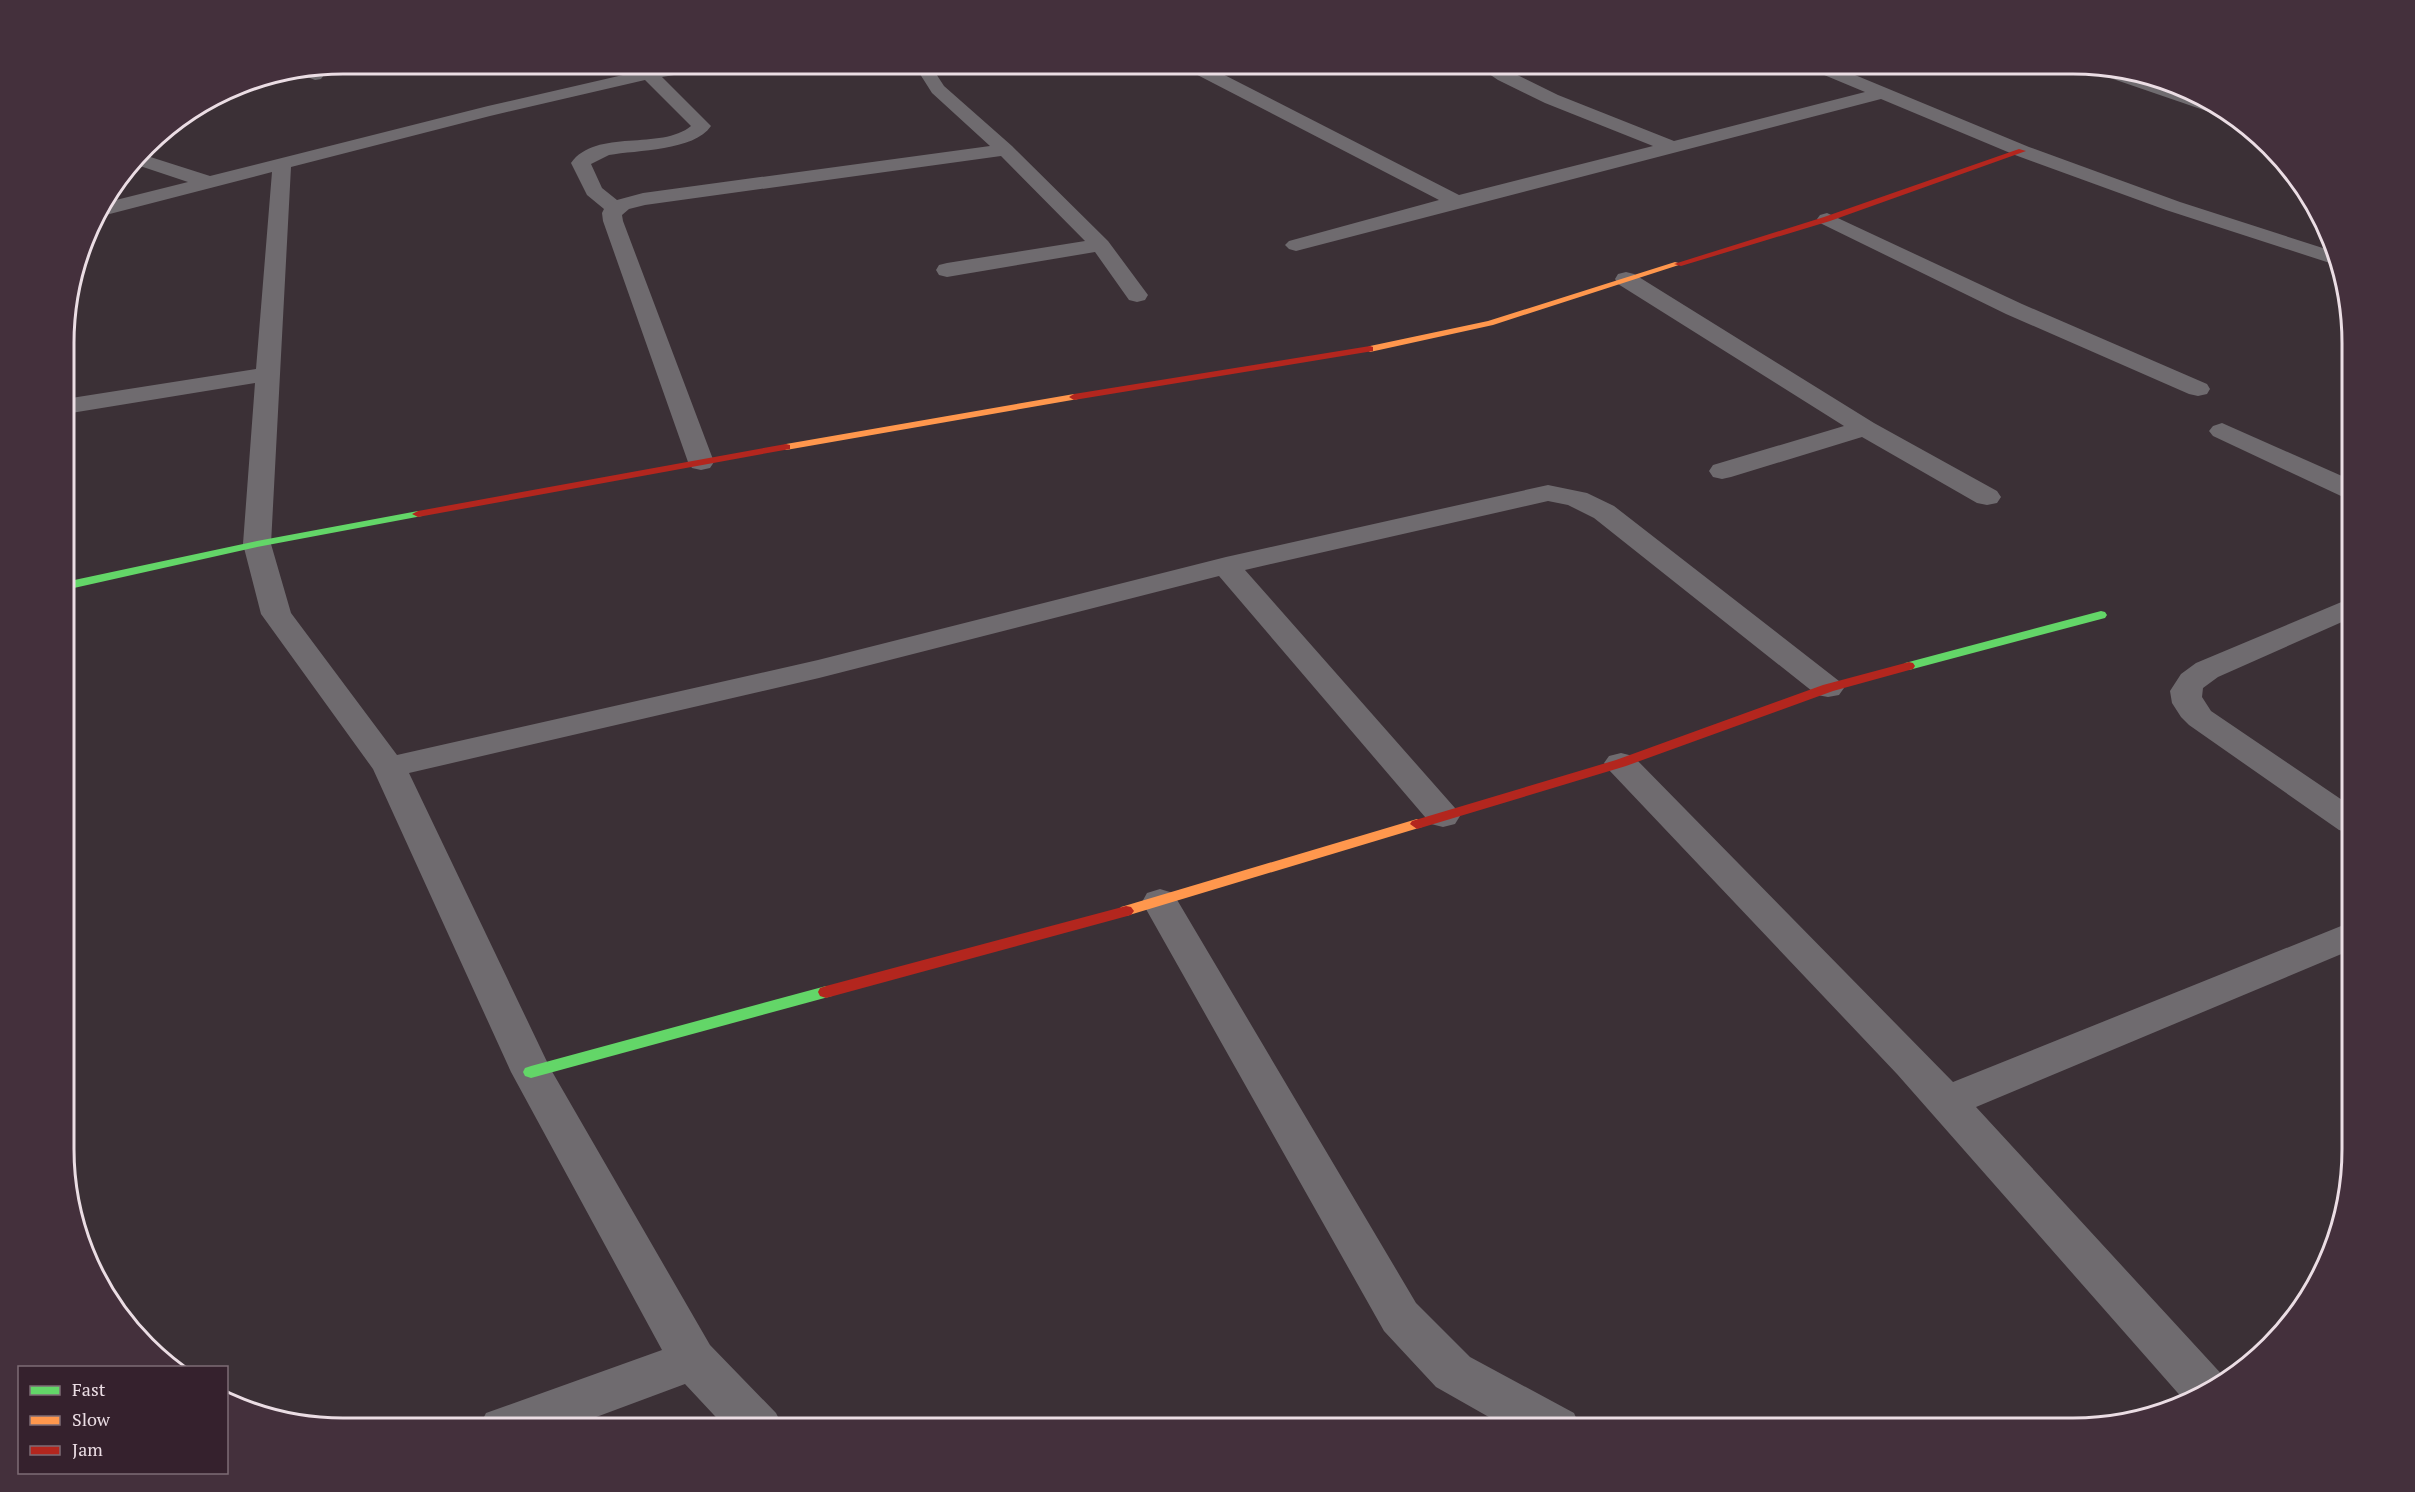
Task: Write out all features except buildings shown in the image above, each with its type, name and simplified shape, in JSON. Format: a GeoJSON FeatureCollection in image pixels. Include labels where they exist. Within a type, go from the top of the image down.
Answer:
{"type":"FeatureCollection","features":[{"type":"Feature","properties":{"kind":"street"},"geometry":{"type":"LineString","coordinates":[[110,208],[488,111],[649,74],[702,126],[699,131],[684,137],[606,150],[585,158],[582,163],[594,192],[616,209]]}},
{"type":"Feature","properties":{"kind":"street"},"geometry":{"type":"LineString","coordinates":[[928,74],[938,89],[1005,150],[1101,245],[1137,295]]}},
{"type":"Feature","properties":{"kind":"street"},"geometry":{"type":"LineString","coordinates":[[1209,74],[1455,201]]}},
{"type":"Feature","properties":{"kind":"street"},"geometry":{"type":"LineString","coordinates":[[1500,74],[1521,86],[1593,117],[1675,148]]}},
{"type":"Feature","properties":{"kind":"street"},"geometry":{"type":"LineString","coordinates":[[1837,74],[2022,151],[2173,206],[2327,257]]}},
{"type":"Feature","properties":{"kind":"street"},"geometry":{"type":"LineString","coordinates":[[2146,84],[2177,95]]}},
{"type":"Feature","properties":{"kind":"street"},"geometry":{"type":"LineString","coordinates":[[1296,245],[1455,201],[1675,148],[1882,93]]}},
{"type":"Feature","properties":{"kind":"street"},"geometry":{"type":"LineString","coordinates":[[701,462],[612,213],[616,209],[643,199],[1005,150]]}},
{"type":"Feature","properties":{"kind":"street"},"geometry":{"type":"LineString","coordinates":[[74,584],[257,544],[701,462],[1220,372],[1393,345],[1490,323],[1626,279],[1827,219],[2022,151]]}},
{"type":"Feature","properties":{"kind":"street"},"geometry":{"type":"LineString","coordinates":[[144,161],[207,182]]}},
{"type":"Feature","properties":{"kind":"street"},"geometry":{"type":"LineString","coordinates":[[282,163],[257,544],[276,614],[304,655],[389,767],[531,1072],[693,1360],[748,1418]]}},
{"type":"Feature","properties":{"kind":"street"},"geometry":{"type":"LineString","coordinates":[[1827,219],[2014,309],[2198,389]]}},
{"type":"Feature","properties":{"kind":"street"},"geometry":{"type":"LineString","coordinates":[[946,270],[1101,245]]}},
{"type":"Feature","properties":{"kind":"street"},"geometry":{"type":"LineString","coordinates":[[1626,279],[1865,429],[1987,497]]}},
{"type":"Feature","properties":{"kind":"street"},"geometry":{"type":"LineString","coordinates":[[74,406],[268,374]]}},
{"type":"Feature","properties":{"kind":"street"},"geometry":{"type":"LineString","coordinates":[[1722,471],[1865,429]]}},
{"type":"Feature","properties":{"kind":"street"},"geometry":{"type":"LineString","coordinates":[[2222,431],[2342,486]]}},
{"type":"Feature","properties":{"kind":"street"},"geometry":{"type":"LineString","coordinates":[[389,767],[819,669],[1226,566],[1548,493],[1583,500],[1616,521],[1828,688]]}},
{"type":"Feature","properties":{"kind":"street"},"geometry":{"type":"LineString","coordinates":[[1226,566],[1443,816]]}},
{"type":"Feature","properties":{"kind":"street"},"geometry":{"type":"LineString","coordinates":[[2342,611],[2207,670],[2191,680],[2186,689],[2186,698],[2190,708],[2200,718],[2342,816]]}},
{"type":"Feature","properties":{"kind":"street"},"geometry":{"type":"LineString","coordinates":[[531,1072],[1160,902],[1621,763],[1828,688],[2101,615]]}},
{"type":"Feature","properties":{"kind":"street"},"geometry":{"type":"LineString","coordinates":[[1621,763],[1911,1063],[2201,1385]]}},
{"type":"Feature","properties":{"kind":"street"},"geometry":{"type":"LineString","coordinates":[[1160,902],[1400,1317],[1453,1371],[1537,1418]]}},
{"type":"Feature","properties":{"kind":"street"},"geometry":{"type":"LineString","coordinates":[[1945,1103],[2342,939]]}},
{"type":"Feature","properties":{"kind":"street"},"geometry":{"type":"LineString","coordinates":[[533,1418],[693,1360]]}},
{"type":"Feature","properties":{"kind":"traffic: fast"},"geometry":{"type":"LineString","coordinates":[[74,584],[257,544],[418,514]]}},
{"type":"Feature","properties":{"kind":"traffic: fast"},"geometry":{"type":"LineString","coordinates":[[1909,666],[2101,615]]}},
{"type":"Feature","properties":{"kind":"traffic: fast"},"geometry":{"type":"LineString","coordinates":[[531,1072],[826,992]]}},
{"type":"Feature","properties":{"kind":"traffic: slow"},"geometry":{"type":"LineString","coordinates":[[1370,349],[1490,323],[1678,264]]}},
{"type":"Feature","properties":{"kind":"traffic: slow"},"geometry":{"type":"LineString","coordinates":[[786,447],[1074,397]]}},
{"type":"Feature","properties":{"kind":"traffic: slow"},"geometry":{"type":"LineString","coordinates":[[1126,911],[1417,824]]}},
{"type":"Feature","properties":{"kind":"traffic: jam"},"geometry":{"type":"LineString","coordinates":[[1678,264],[1827,219],[2022,151]]}},
{"type":"Feature","properties":{"kind":"traffic: jam"},"geometry":{"type":"LineString","coordinates":[[1074,397],[1370,349]]}},
{"type":"Feature","properties":{"kind":"traffic: jam"},"geometry":{"type":"LineString","coordinates":[[418,514],[786,447]]}},
{"type":"Feature","properties":{"kind":"traffic: jam"},"geometry":{"type":"LineString","coordinates":[[1417,824],[1621,763],[1828,688],[1909,666]]}},
{"type":"Feature","properties":{"kind":"traffic: jam"},"geometry":{"type":"LineString","coordinates":[[826,992],[1126,911]]}}]}
